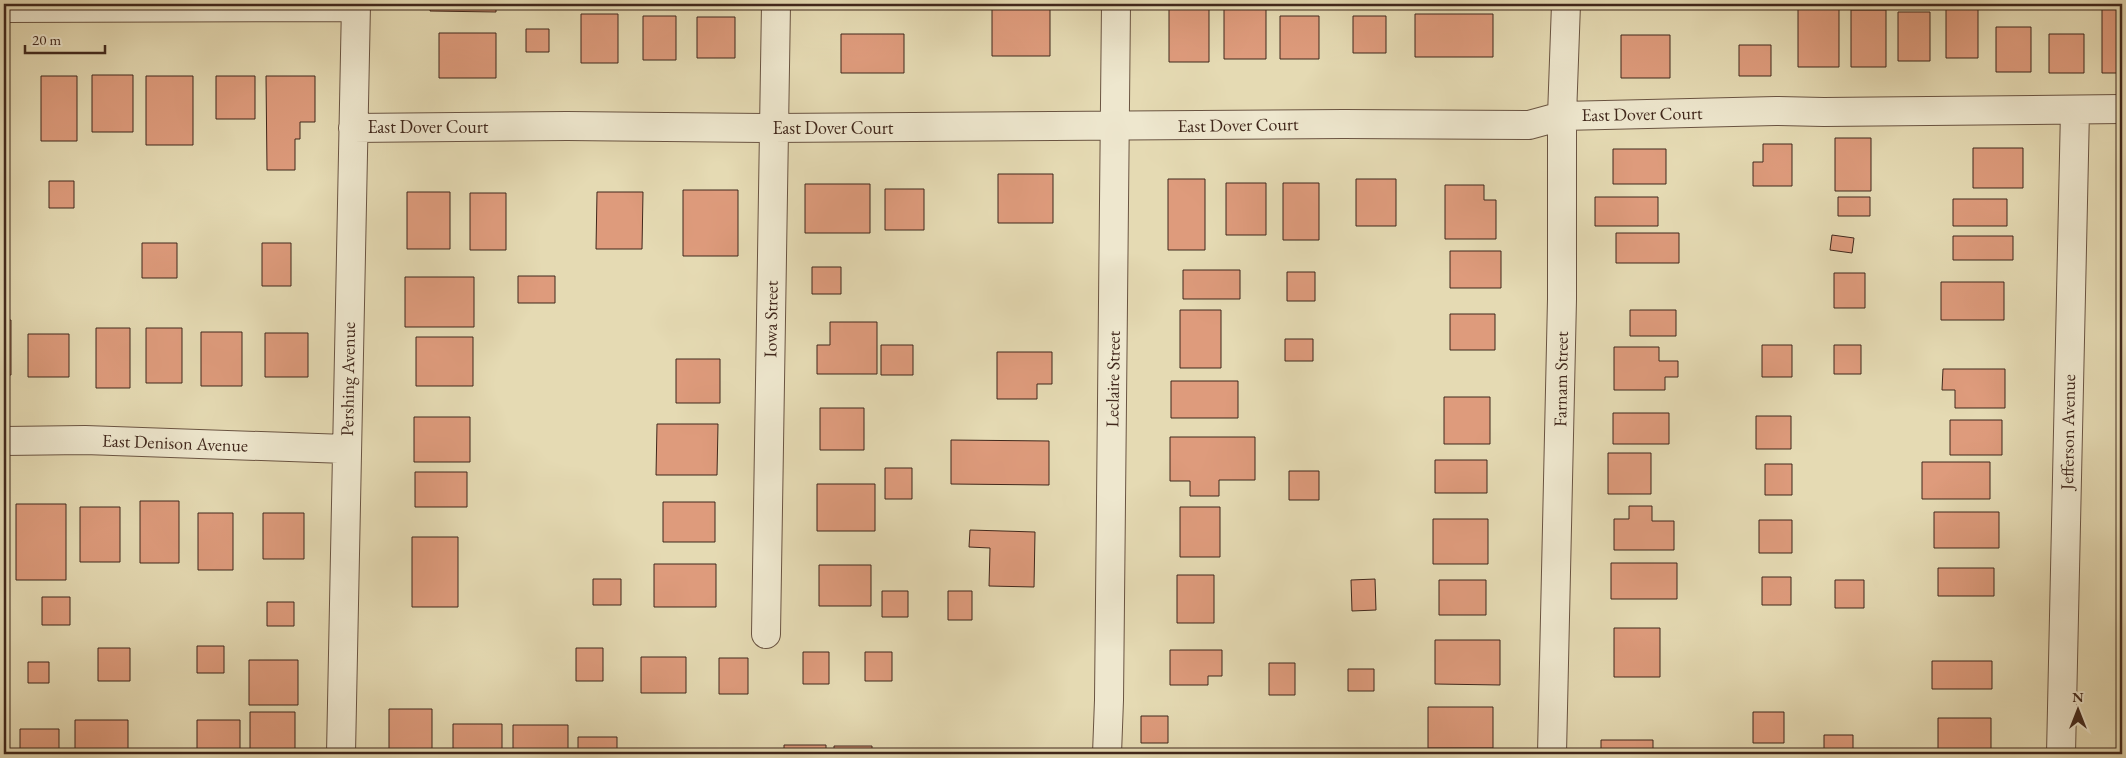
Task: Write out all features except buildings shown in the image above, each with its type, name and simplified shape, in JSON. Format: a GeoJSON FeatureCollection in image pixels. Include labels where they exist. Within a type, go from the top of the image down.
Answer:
{"type":"FeatureCollection","features":[{"type":"Feature","properties":{"kind":"street","name":"Iowa Street"},"geometry":{"type":"LineString","coordinates":[[766,634],[776,4]]}},
{"type":"Feature","properties":{"kind":"street","name":"Leclaire Street"},"geometry":{"type":"LineString","coordinates":[[1107,754],[1116,4]]}},
{"type":"Feature","properties":{"kind":"street","name":"Farnam Street"},"geometry":{"type":"LineString","coordinates":[[1552,754],[1562,299],[1562,116],[1566,4]]}},
{"type":"Feature","properties":{"kind":"street"},"geometry":{"type":"LineString","coordinates":[[4,8],[356,6]]}},
{"type":"Feature","properties":{"kind":"street","name":"Pershing Avenue"},"geometry":{"type":"LineString","coordinates":[[341,754],[356,6]]}},
{"type":"Feature","properties":{"kind":"street","name":"East Dover Court"},"geometry":{"type":"LineString","coordinates":[[353,128],[1530,125],[1562,116],[1776,111],[2122,109]]}},
{"type":"Feature","properties":{"kind":"street","name":"Jefferson Avenue"},"geometry":{"type":"LineString","coordinates":[[2061,754],[2075,110]]}},
{"type":"Feature","properties":{"kind":"street","name":"East Denison Avenue"},"geometry":{"type":"LineString","coordinates":[[4,441],[85,440],[346,449]]}}]}
